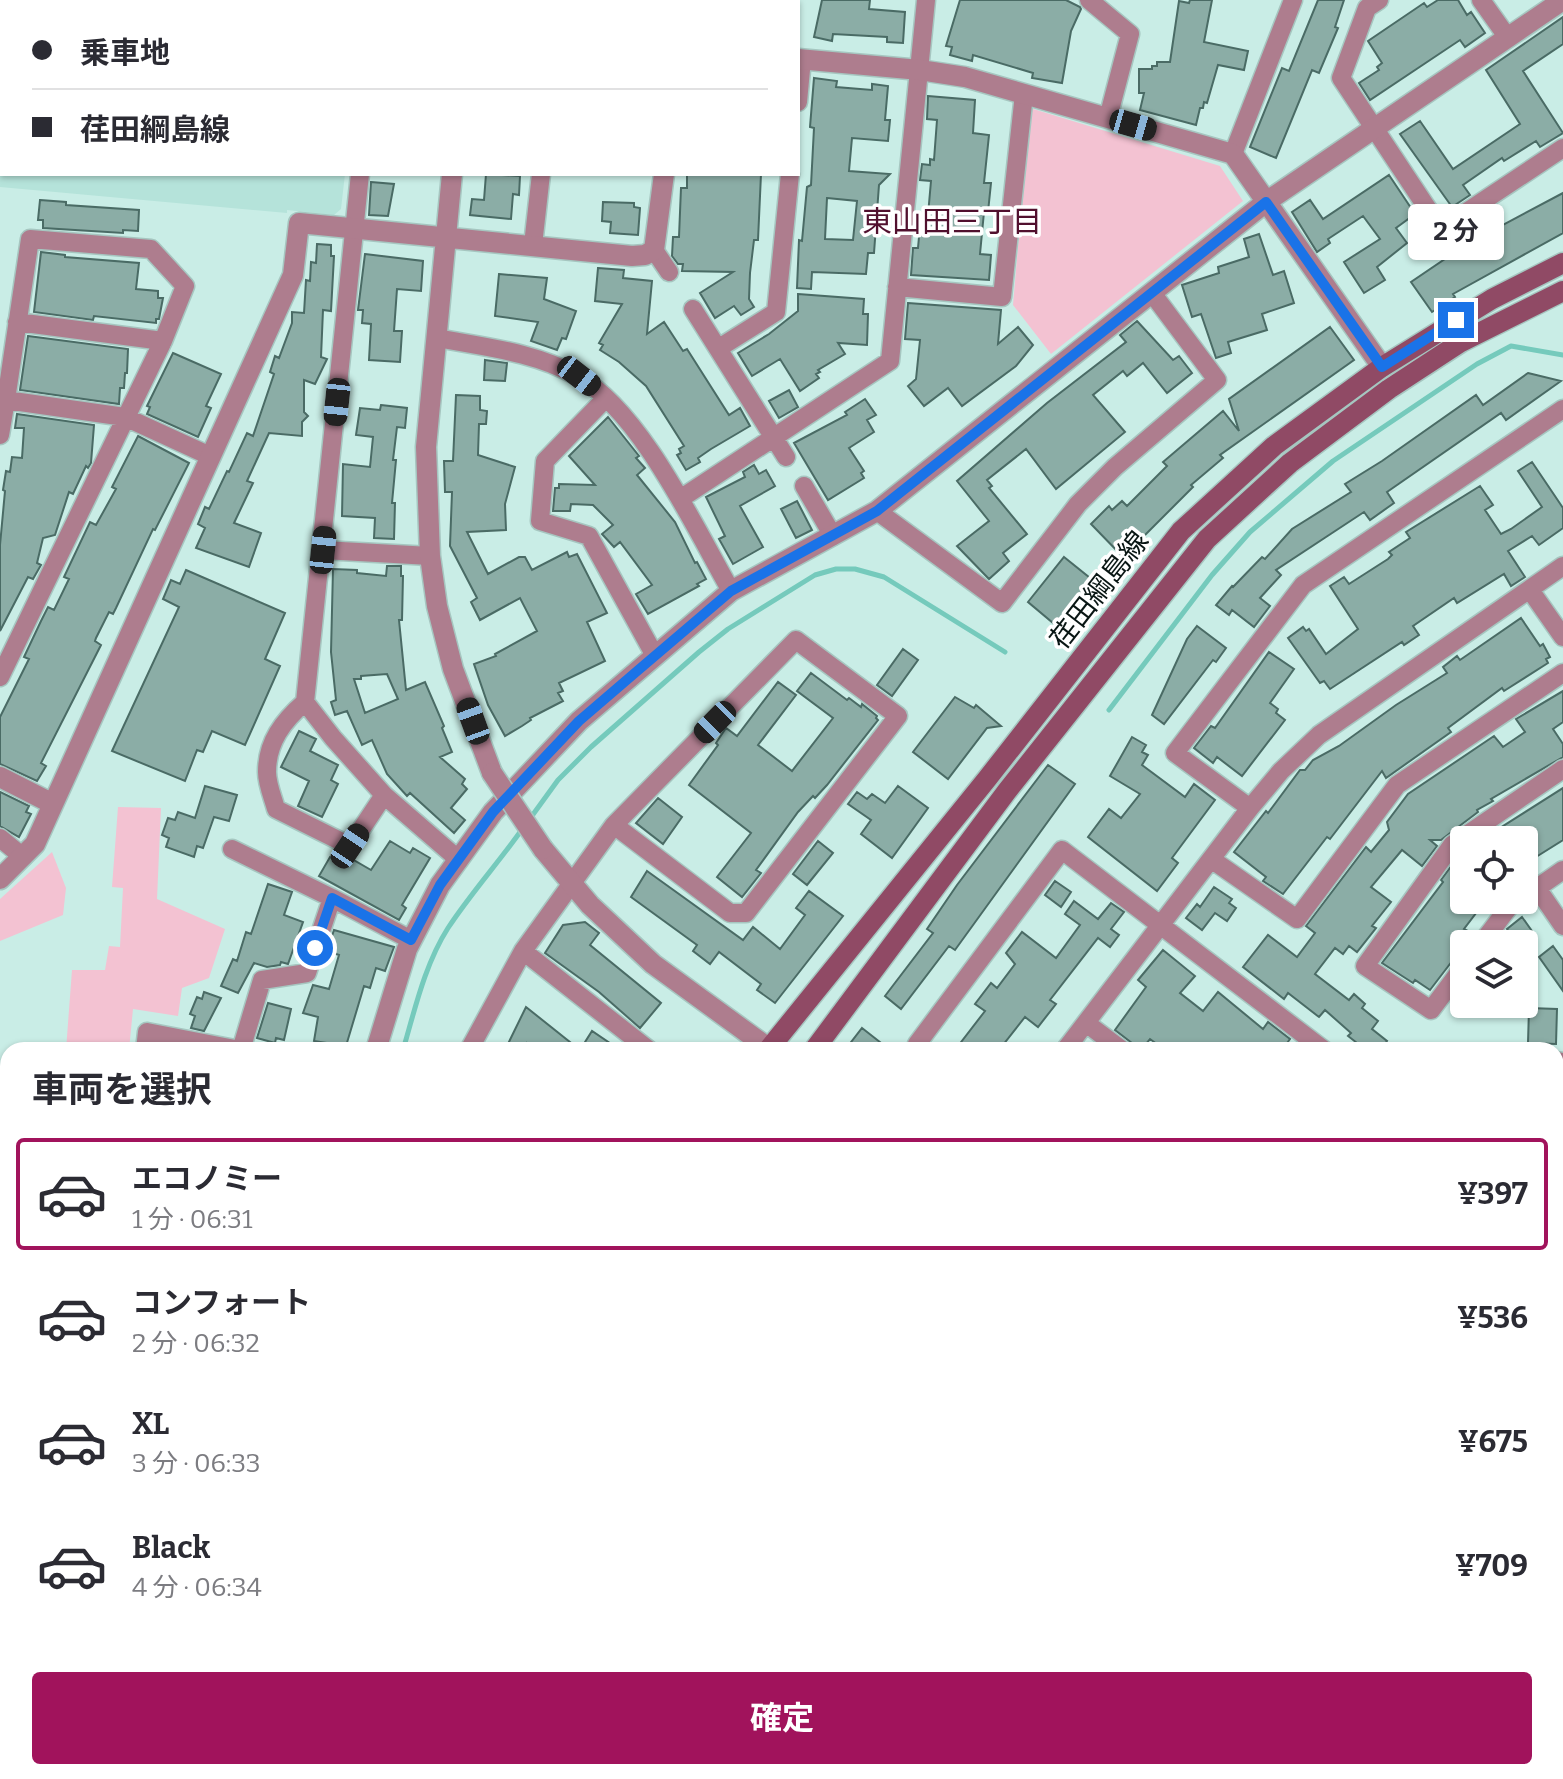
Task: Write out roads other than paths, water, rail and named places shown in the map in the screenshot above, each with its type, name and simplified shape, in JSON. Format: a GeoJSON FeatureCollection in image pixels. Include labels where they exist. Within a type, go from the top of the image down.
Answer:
{"type":"FeatureCollection","features":[{"type":"Feature","properties":{"kind":"main road","name":"荏田綱島線"},"geometry":{"type":"LineString","coordinates":[[776,1042],[1181,531],[1274,446],[1382,367],[1492,299],[1563,263]]}},
{"type":"Feature","properties":{"kind":"main road","name":"荏田綱島線"},"geometry":{"type":"LineString","coordinates":[[820,1042],[1007,791],[1207,539],[1290,463],[1389,389],[1461,342],[1563,291]]}},
{"type":"Feature","properties":{"kind":"street"},"geometry":{"type":"LineString","coordinates":[[680,499],[890,361],[926,0]]}},
{"type":"Feature","properties":{"kind":"street"},"geometry":{"type":"LineString","coordinates":[[1089,0],[1130,34],[1108,118]]}},
{"type":"Feature","properties":{"kind":"street"},"geometry":{"type":"LineString","coordinates":[[1233,154],[1293,0]]}},
{"type":"Feature","properties":{"kind":"street"},"geometry":{"type":"LineString","coordinates":[[1379,0],[1367,8],[1341,78],[1441,229],[1563,148]]}},
{"type":"Feature","properties":{"kind":"street"},"geometry":{"type":"LineString","coordinates":[[1481,0],[1508,38]]}},
{"type":"Feature","properties":{"kind":"street"},"geometry":{"type":"LineString","coordinates":[[379,1042],[411,940],[440,885],[493,812],[579,721],[731,591],[877,511],[1266,202],[1563,0]]}},
{"type":"Feature","properties":{"kind":"street"},"geometry":{"type":"LineString","coordinates":[[800,59],[920,70],[975,80],[1233,154],[1382,367]]}},
{"type":"Feature","properties":{"kind":"street"},"geometry":{"type":"LineString","coordinates":[[897,287],[1002,297],[1024,94]]}},
{"type":"Feature","properties":{"kind":"street"},"geometry":{"type":"LineString","coordinates":[[360,176],[305,702],[284,720],[271,748],[267,773],[276,809],[350,846],[384,795]]}},
{"type":"Feature","properties":{"kind":"street"},"geometry":{"type":"LineString","coordinates":[[452,176],[426,447],[430,556],[437,606],[453,669],[492,773],[543,849],[590,905],[653,964],[760,1042]]}},
{"type":"Feature","properties":{"kind":"street"},"geometry":{"type":"LineString","coordinates":[[533,245],[541,176]]}},
{"type":"Feature","properties":{"kind":"street"},"geometry":{"type":"LineString","coordinates":[[664,176],[654,250],[669,272]]}},
{"type":"Feature","properties":{"kind":"street"},"geometry":{"type":"LineString","coordinates":[[719,348],[776,312],[790,176]]}},
{"type":"Feature","properties":{"kind":"street"},"geometry":{"type":"LineString","coordinates":[[0,879],[35,844],[293,275],[299,223],[632,256],[645,255],[654,250]]}},
{"type":"Feature","properties":{"kind":"street"},"geometry":{"type":"LineString","coordinates":[[0,435],[30,239],[151,249],[185,286],[163,341],[0,677]]}},
{"type":"Feature","properties":{"kind":"street"},"geometry":{"type":"LineString","coordinates":[[877,511],[1002,603],[1078,504],[1115,467],[1217,380],[1152,293]]}},
{"type":"Feature","properties":{"kind":"street"},"geometry":{"type":"LineString","coordinates":[[693,309],[786,457]]}},
{"type":"Feature","properties":{"kind":"street"},"geometry":{"type":"LineString","coordinates":[[17,322],[163,341]]}},
{"type":"Feature","properties":{"kind":"street"},"geometry":{"type":"LineString","coordinates":[[437,338],[522,355],[579,376],[630,420],[680,499],[731,591]]}},
{"type":"Feature","properties":{"kind":"street"},"geometry":{"type":"LineString","coordinates":[[605,399],[545,461],[540,521],[589,536],[655,656]]}},
{"type":"Feature","properties":{"kind":"street"},"geometry":{"type":"LineString","coordinates":[[3,400],[125,417],[210,456]]}},
{"type":"Feature","properties":{"kind":"street"},"geometry":{"type":"LineString","coordinates":[[1250,808],[1175,753],[1303,585],[1563,409]]}},
{"type":"Feature","properties":{"kind":"street"},"geometry":{"type":"LineString","coordinates":[[804,486],[833,536]]}},
{"type":"Feature","properties":{"kind":"street"},"geometry":{"type":"LineString","coordinates":[[323,550],[430,556]]}},
{"type":"Feature","properties":{"kind":"street"},"geometry":{"type":"LineString","coordinates":[[1071,1042],[1281,771],[1319,735],[1563,566]]}},
{"type":"Feature","properties":{"kind":"street"},"geometry":{"type":"LineString","coordinates":[[1530,590],[1563,637]]}},
{"type":"Feature","properties":{"kind":"street"},"geometry":{"type":"LineString","coordinates":[[473,1042],[523,951],[614,825],[796,640],[898,716],[746,913],[730,913],[614,825]]}},
{"type":"Feature","properties":{"kind":"street"},"geometry":{"type":"LineString","coordinates":[[1211,859],[1297,919],[1397,785],[1563,673]]}},
{"type":"Feature","properties":{"kind":"street"},"geometry":{"type":"LineString","coordinates":[[305,702],[384,795],[459,860]]}},
{"type":"Feature","properties":{"kind":"street"},"geometry":{"type":"LineString","coordinates":[[1450,985],[1431,1010],[1365,966],[1452,845],[1563,769]]}},
{"type":"Feature","properties":{"kind":"street"},"geometry":{"type":"LineString","coordinates":[[0,777],[53,804]]}},
{"type":"Feature","properties":{"kind":"street"},"geometry":{"type":"LineString","coordinates":[[0,838],[23,857]]}},
{"type":"Feature","properties":{"kind":"street"},"geometry":{"type":"LineString","coordinates":[[232,849],[411,940]]}},
{"type":"Feature","properties":{"kind":"street"},"geometry":{"type":"LineString","coordinates":[[918,1042],[1062,850],[1313,1042]]}},
{"type":"Feature","properties":{"kind":"street"},"geometry":{"type":"LineString","coordinates":[[1538,887],[1563,870]]}},
{"type":"Feature","properties":{"kind":"street"},"geometry":{"type":"LineString","coordinates":[[243,1042],[262,980],[307,973],[332,898]]}},
{"type":"Feature","properties":{"kind":"street"},"geometry":{"type":"LineString","coordinates":[[1538,904],[1563,926]]}},
{"type":"Feature","properties":{"kind":"street"},"geometry":{"type":"LineString","coordinates":[[1492,930],[1504,914]]}},
{"type":"Feature","properties":{"kind":"street"},"geometry":{"type":"LineString","coordinates":[[523,951],[639,1042]]}},
{"type":"Feature","properties":{"kind":"street"},"geometry":{"type":"LineString","coordinates":[[1086,1023],[1111,1042]]}},
{"type":"Feature","properties":{"kind":"street"},"geometry":{"type":"LineString","coordinates":[[146,1042],[147,1032],[199,1042]]}},
{"type":"Feature","properties":{"kind":"waterway"},"geometry":{"type":"LineString","coordinates":[[1109,710],[1212,575],[1250,532],[1333,461],[1477,364],[1511,346],[1563,355]]}},
{"type":"Feature","properties":{"kind":"waterway"},"geometry":{"type":"LineString","coordinates":[[529,820],[558,780],[591,747],[699,652],[728,629],[815,575],[836,569],[855,569],[884,577],[1005,652]]}},
{"type":"Feature","properties":{"kind":"waterway"},"geometry":{"type":"LineString","coordinates":[[405,1042],[421,987],[440,942],[466,902],[523,828]]}},
{"type":"Feature","properties":{"kind":"district","name":"東山田三丁目"},"geometry":{"type":"Point","coordinates":[952,222]}}]}
